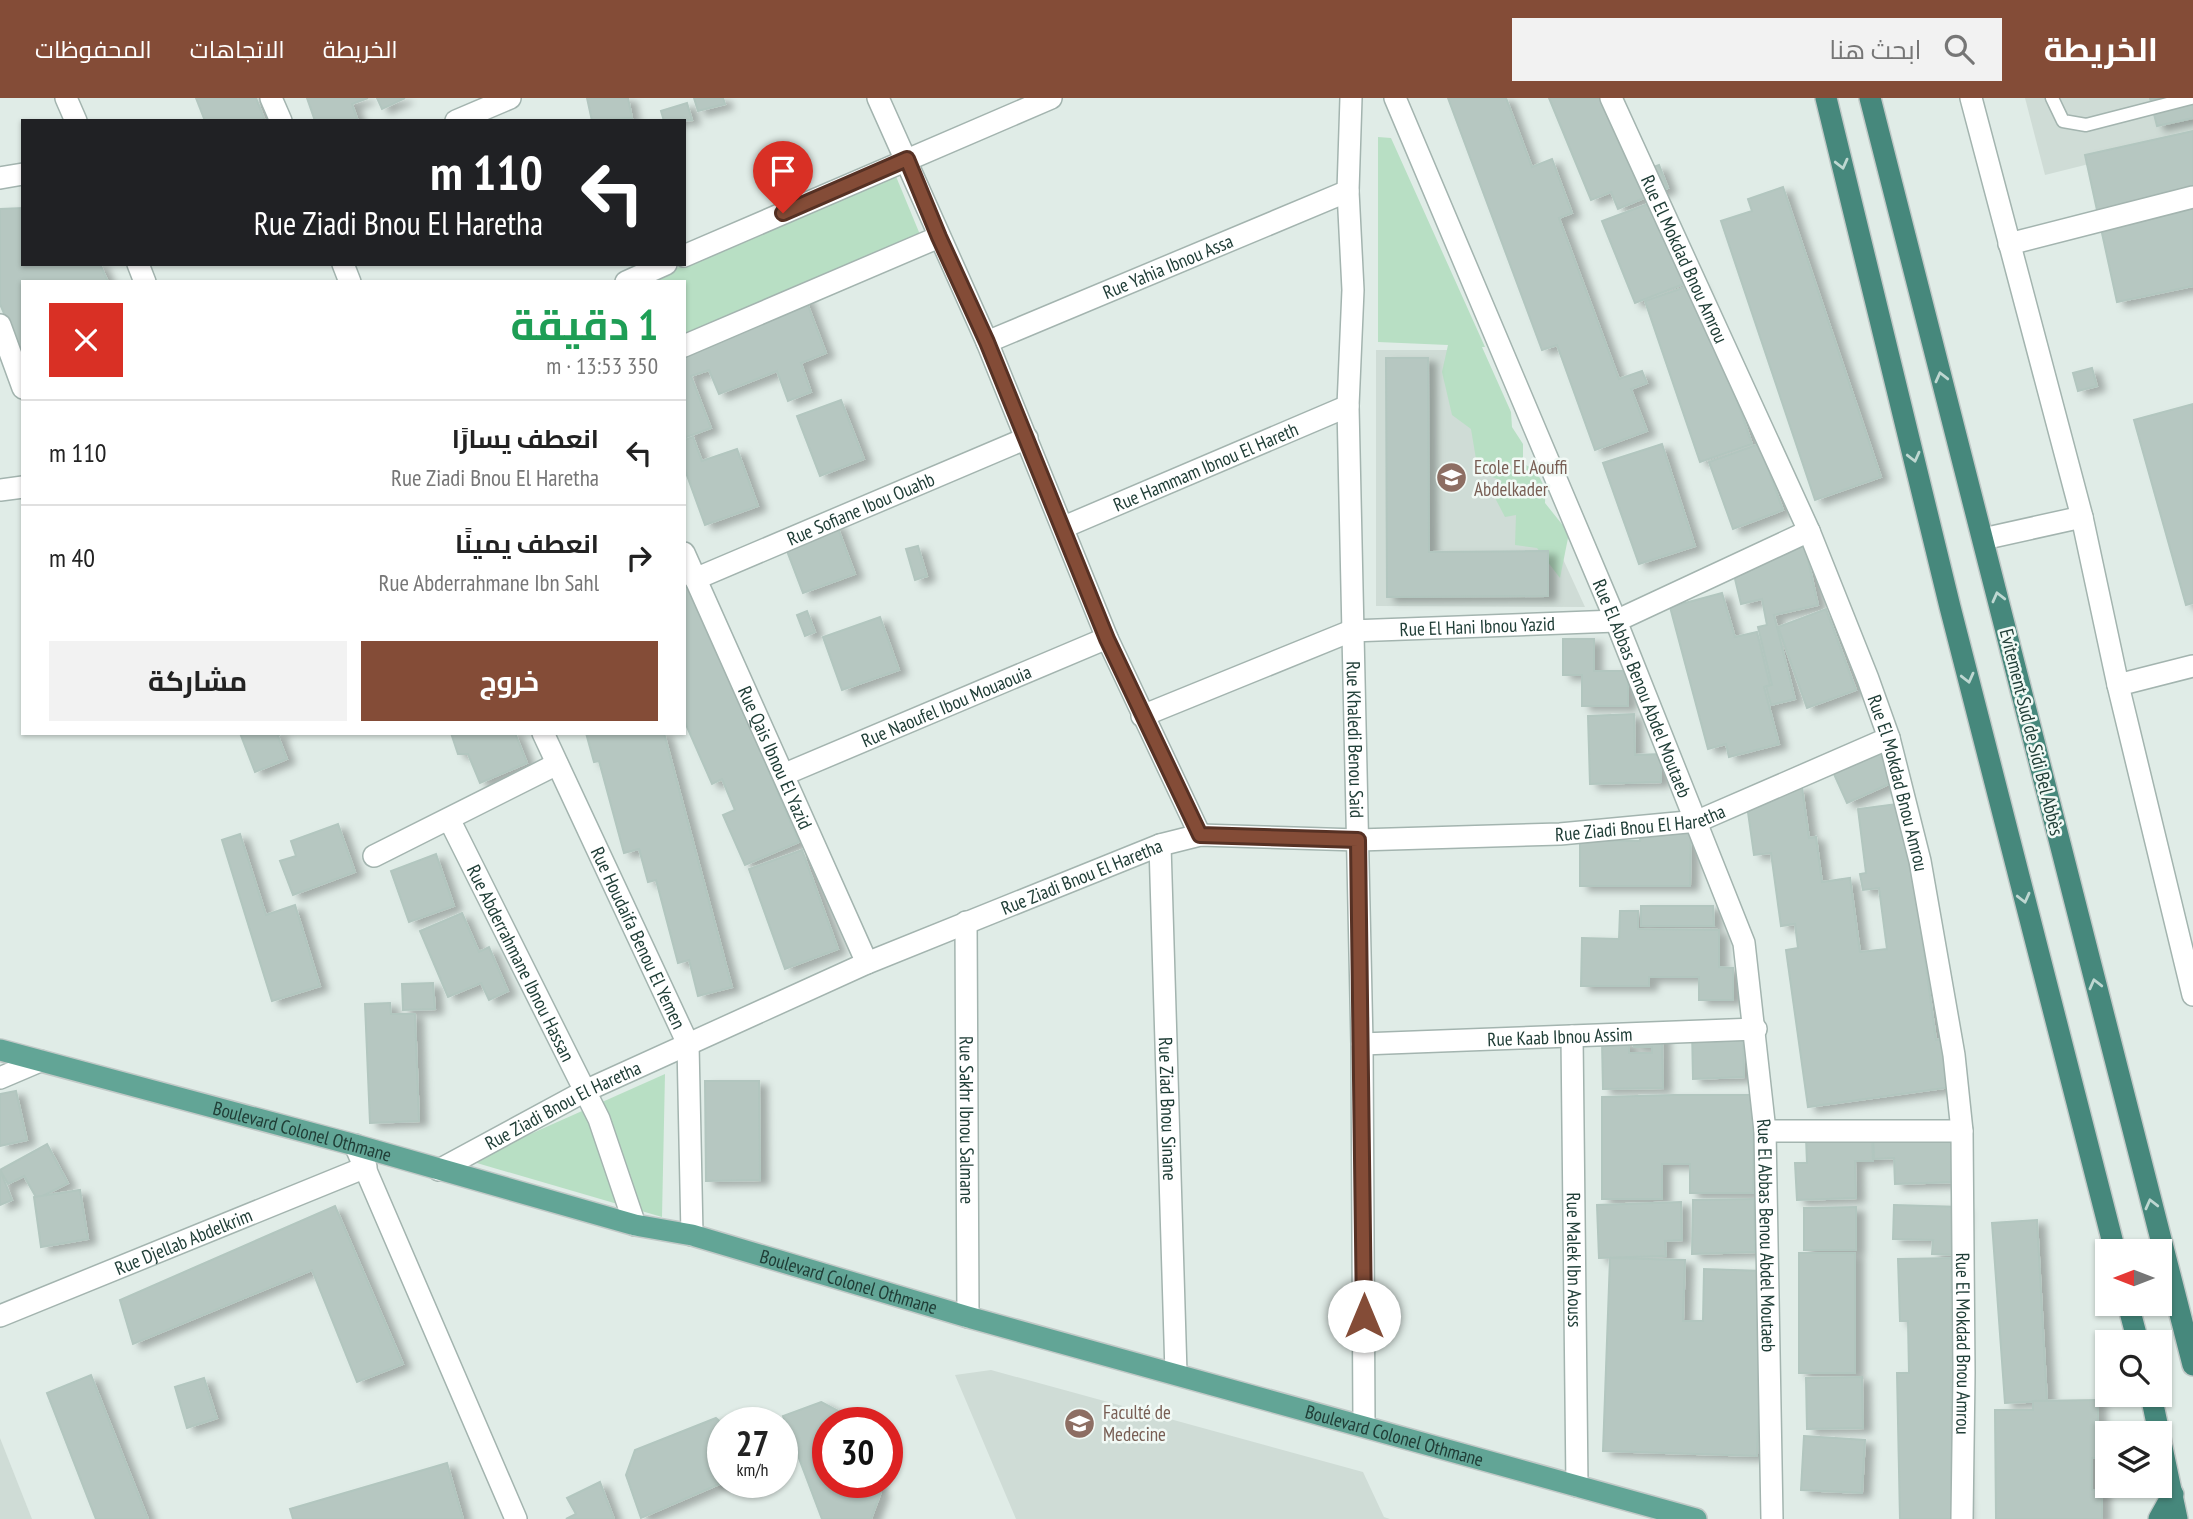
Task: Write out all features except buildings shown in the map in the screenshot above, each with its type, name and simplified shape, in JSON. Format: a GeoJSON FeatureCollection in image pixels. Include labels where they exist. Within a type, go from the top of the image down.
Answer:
{"type":"FeatureCollection","features":[{"type":"Feature","properties":{"kind":"highway"},"geometry":{"type":"LineString","coordinates":[[1826,98],[1953,621],[2112,1239]]}},
{"type":"Feature","properties":{"kind":"highway","name":"Evitement Sud de Sidi Bel Abbès"},"geometry":{"type":"LineString","coordinates":[[1870,98],[2192,1361]]}},
{"type":"Feature","properties":{"kind":"highway"},"geometry":{"type":"LineString","coordinates":[[2172,1494],[2177,1519]]}},
{"type":"Feature","properties":{"kind":"highway"},"geometry":{"type":"LineString","coordinates":[[2159,1519],[2170,1498]]}},
{"type":"Feature","properties":{"kind":"main road","name":"Boulevard Colonel Othmane"},"geometry":{"type":"LineString","coordinates":[[0,1050],[355,1145],[635,1225],[692,1235],[968,1317],[1696,1519]]}},
{"type":"Feature","properties":{"kind":"street"},"geometry":{"type":"LineString","coordinates":[[66,98],[75,119]]}},
{"type":"Feature","properties":{"kind":"street"},"geometry":{"type":"LineString","coordinates":[[271,98],[280,119]]}},
{"type":"Feature","properties":{"kind":"street"},"geometry":{"type":"LineString","coordinates":[[461,119],[510,98]]}},
{"type":"Feature","properties":{"kind":"street"},"geometry":{"type":"LineString","coordinates":[[878,98],[987,342],[1107,639],[1200,835]]}},
{"type":"Feature","properties":{"kind":"street"},"geometry":{"type":"LineString","coordinates":[[686,255],[1051,98]]}},
{"type":"Feature","properties":{"kind":"street","name":"Rue Khaledi Benou Said"},"geometry":{"type":"LineString","coordinates":[[1351,98],[1348,191],[1353,290],[1348,406],[1350,631],[1362,1044],[1364,1425]]}},
{"type":"Feature","properties":{"kind":"street","name":"Rue El Abbas Benou Abdel Moutaeb"},"geometry":{"type":"LineString","coordinates":[[1395,98],[1616,621],[1698,821],[1744,943],[1766,1131],[1772,1519]]}},
{"type":"Feature","properties":{"kind":"street","name":"Rue El Mokdad Bnou Amrou"},"geometry":{"type":"LineString","coordinates":[[1611,98],[1808,531],[1868,679],[1889,738],[1920,861],[1954,1055],[1962,1131],[1962,1519]]}},
{"type":"Feature","properties":{"kind":"street"},"geometry":{"type":"LineString","coordinates":[[1971,98],[2081,517],[2118,685],[2193,995]]}},
{"type":"Feature","properties":{"kind":"street"},"geometry":{"type":"LineString","coordinates":[[0,178],[21,174]]}},
{"type":"Feature","properties":{"kind":"street","name":"Rue Yahia Ibnou Assa"},"geometry":{"type":"LineString","coordinates":[[987,342],[1348,191]]}},
{"type":"Feature","properties":{"kind":"street"},"geometry":{"type":"LineString","coordinates":[[2009,244],[2193,197]]}},
{"type":"Feature","properties":{"kind":"street"},"geometry":{"type":"LineString","coordinates":[[686,345],[939,237]]}},
{"type":"Feature","properties":{"kind":"street"},"geometry":{"type":"LineString","coordinates":[[630,280],[662,266]]}},
{"type":"Feature","properties":{"kind":"street"},"geometry":{"type":"LineString","coordinates":[[0,325],[21,383]]}},
{"type":"Feature","properties":{"kind":"street","name":"Rue Hammam Ibnou El Hareth"},"geometry":{"type":"LineString","coordinates":[[1064,527],[1348,406]]}},
{"type":"Feature","properties":{"kind":"street","name":"Rue Sofiane Ibou Ouahb"},"geometry":{"type":"LineString","coordinates":[[695,579],[1027,438]]}},
{"type":"Feature","properties":{"kind":"street"},"geometry":{"type":"LineString","coordinates":[[0,490],[21,487]]}},
{"type":"Feature","properties":{"kind":"street"},"geometry":{"type":"LineString","coordinates":[[1983,539],[2081,517]]}},
{"type":"Feature","properties":{"kind":"street","name":"Rue El Hani Ibnou Yazid"},"geometry":{"type":"LineString","coordinates":[[1142,716],[1350,631],[1616,621],[1808,531]]}},
{"type":"Feature","properties":{"kind":"street","name":"Rue Qais Ibnou El Yazid"},"geometry":{"type":"LineString","coordinates":[[686,558],[867,962]]}},
{"type":"Feature","properties":{"kind":"street","name":"Rue Naoufel Ibou Mouaouia"},"geometry":{"type":"LineString","coordinates":[[785,774],[1107,639]]}},
{"type":"Feature","properties":{"kind":"street"},"geometry":{"type":"LineString","coordinates":[[2118,685],[2193,666]]}},
{"type":"Feature","properties":{"kind":"street","name":"Rue Houdaifa Benou El Yemen"},"geometry":{"type":"LineString","coordinates":[[544,735],[688,1044],[692,1235]]}},
{"type":"Feature","properties":{"kind":"street","name":"Rue Ziadi Bnou El Haretha"},"geometry":{"type":"LineString","coordinates":[[439,1170],[585,1091],[867,962],[1160,845],[1200,835],[1358,840],[1600,832],[1698,821],[1889,738]]}},
{"type":"Feature","properties":{"kind":"street"},"geometry":{"type":"LineString","coordinates":[[374,856],[557,764]]}},
{"type":"Feature","properties":{"kind":"street","name":"Rue Abderrahmane Ibnou Hassan"},"geometry":{"type":"LineString","coordinates":[[449,819],[599,1119],[635,1225]]}},
{"type":"Feature","properties":{"kind":"street","name":"Rue Ziad Bnou Sinane"},"geometry":{"type":"LineString","coordinates":[[1160,845],[1177,1373]]}},
{"type":"Feature","properties":{"kind":"street","name":"Rue Sakhr Ibnou Salmane"},"geometry":{"type":"LineString","coordinates":[[966,922],[968,1317]]}},
{"type":"Feature","properties":{"kind":"street","name":"Rue Kaab Ibnou Assim"},"geometry":{"type":"LineString","coordinates":[[1362,1044],[1756,1029]]}},
{"type":"Feature","properties":{"kind":"street","name":"Rue Malek Ibn Aouss"},"geometry":{"type":"LineString","coordinates":[[1572,1036],[1577,1486]]}},
{"type":"Feature","properties":{"kind":"street"},"geometry":{"type":"LineString","coordinates":[[0,1078],[40,1061]]}},
{"type":"Feature","properties":{"kind":"street"},"geometry":{"type":"LineString","coordinates":[[1766,1131],[1962,1131]]}},
{"type":"Feature","properties":{"kind":"street"},"geometry":{"type":"LineString","coordinates":[[355,1145],[516,1519]]}},
{"type":"Feature","properties":{"kind":"street","name":"Rue Djellab Abdelkrim"},"geometry":{"type":"LineString","coordinates":[[0,1316],[366,1167]]}},
{"type":"Feature","properties":{"kind":"lane"},"geometry":{"type":"LineString","coordinates":[[2052,98],[2063,121],[2087,125],[2191,98]]}},
{"type":"Feature","properties":{"kind":"shaded area"},"geometry":{"type":"Polygon","coordinates":[[[2025,98],[2193,98],[2193,138],[2045,175],[2025,98]]]}},
{"type":"Feature","properties":{"kind":"shaded area","name":"Ecole El Aouffi Abdelkader"},"geometry":{"type":"Polygon","coordinates":[[[1376,350],[1467,350],[1585,607],[1376,606],[1376,350]]]}},
{"type":"Feature","properties":{"kind":"shaded area","name":"Faculté de Medecine"},"geometry":{"type":"Polygon","coordinates":[[[991,1370],[1363,1472],[1384,1517],[1390,1519],[1016,1519],[955,1375],[991,1370]]]}},
{"type":"Feature","properties":{"kind":"shaded area"},"geometry":{"type":"Polygon","coordinates":[[[0,1438],[32,1519],[0,1519],[0,1438]]]}},
{"type":"Feature","properties":{"kind":"green space"},"geometry":{"type":"Polygon","coordinates":[[[1378,137],[1391,138],[1485,347],[1482,347],[1511,412],[1512,427],[1523,444],[1523,463],[1541,480],[1545,503],[1569,533],[1560,578],[1537,548],[1515,545],[1516,515],[1505,517],[1493,494],[1502,481],[1478,471],[1471,429],[1452,415],[1442,372],[1448,345],[1378,342],[1378,137]]]}},
{"type":"Feature","properties":{"kind":"green space"},"geometry":{"type":"Polygon","coordinates":[[[895,174],[921,237],[686,337],[686,280],[649,280],[895,174]]]}},
{"type":"Feature","properties":{"kind":"green space"},"geometry":{"type":"Polygon","coordinates":[[[665,1074],[662,1217],[470,1161],[665,1074]]]}},
{"type":"Feature","properties":{"kind":"place","name":"Ecole El Aouffi Abdelkader"},"geometry":{"type":"Point","coordinates":[1451,478]}},
{"type":"Feature","properties":{"kind":"place","name":"Faculté de Medecine"},"geometry":{"type":"Point","coordinates":[1080,1423]}},
{"type":"Feature","properties":{"kind":"route"},"geometry":{"type":"LineString","coordinates":[[783,213],[907,159],[987,342],[1107,639],[1200,835],[1358,840],[1364,1316]]}}]}
